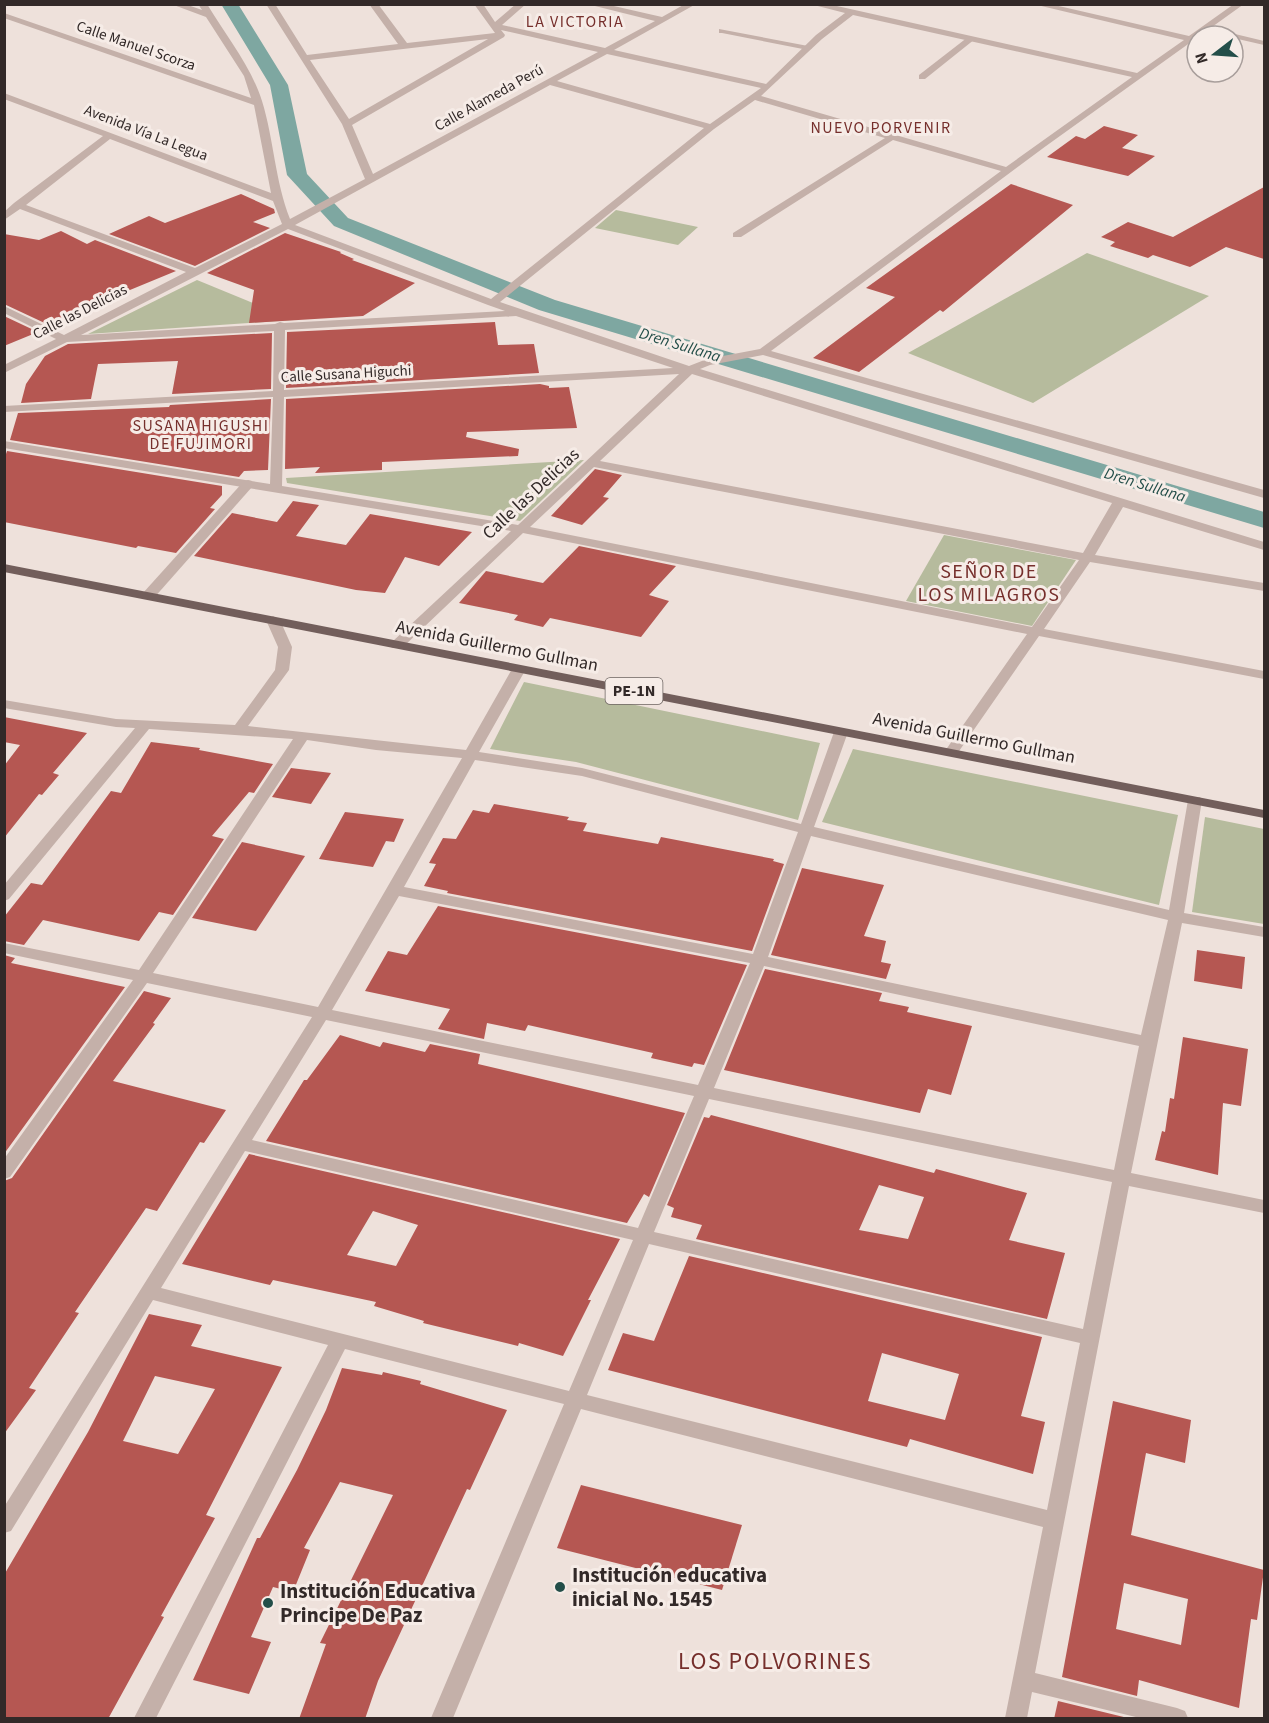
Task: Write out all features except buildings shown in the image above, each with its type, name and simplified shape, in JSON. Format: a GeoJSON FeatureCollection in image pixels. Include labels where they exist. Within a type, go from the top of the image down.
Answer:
{"type":"FeatureCollection","features":[{"type":"Feature","properties":{"kind":"main road","name":"Avenida Guillermo Gullman"},"geometry":{"type":"LineString","coordinates":[[4,568],[841,732],[952,751],[1264,814]]}},
{"type":"Feature","properties":{"kind":"street"},"geometry":{"type":"LineString","coordinates":[[175,4],[209,15]]}},
{"type":"Feature","properties":{"kind":"street"},"geometry":{"type":"LineString","coordinates":[[202,4],[248,76],[258,103],[277,199],[287,225],[495,301],[522,314],[690,370],[1264,546]]}},
{"type":"Feature","properties":{"kind":"street"},"geometry":{"type":"LineString","coordinates":[[270,4],[346,124],[370,180]]}},
{"type":"Feature","properties":{"kind":"street"},"geometry":{"type":"LineString","coordinates":[[373,4],[404,46]]}},
{"type":"Feature","properties":{"kind":"street"},"geometry":{"type":"LineString","coordinates":[[478,4],[501,35]]}},
{"type":"Feature","properties":{"kind":"street"},"geometry":{"type":"LineString","coordinates":[[495,26],[522,4]]}},
{"type":"Feature","properties":{"kind":"street"},"geometry":{"type":"LineString","coordinates":[[591,4],[664,20]]}},
{"type":"Feature","properties":{"kind":"street","name":"Calle Alameda Perú"},"geometry":{"type":"LineString","coordinates":[[299,218],[692,4]]}},
{"type":"Feature","properties":{"kind":"street"},"geometry":{"type":"LineString","coordinates":[[814,4],[1140,76]]}},
{"type":"Feature","properties":{"kind":"street"},"geometry":{"type":"LineString","coordinates":[[1037,4],[1185,38]]}},
{"type":"Feature","properties":{"kind":"street"},"geometry":{"type":"LineString","coordinates":[[1213,24],[1240,4]]}},
{"type":"Feature","properties":{"kind":"street"},"geometry":{"type":"LineString","coordinates":[[495,301],[711,127],[768,87],[808,48],[851,13]]}},
{"type":"Feature","properties":{"kind":"street","name":"Calle Manuel Scorza"},"geometry":{"type":"LineString","coordinates":[[4,15],[258,103]]}},
{"type":"Feature","properties":{"kind":"street"},"geometry":{"type":"LineString","coordinates":[[495,26],[768,87]]}},
{"type":"Feature","properties":{"kind":"street"},"geometry":{"type":"LineString","coordinates":[[304,58],[501,35]]}},
{"type":"Feature","properties":{"kind":"street"},"geometry":{"type":"LineString","coordinates":[[346,124],[501,35]]}},
{"type":"Feature","properties":{"kind":"street"},"geometry":{"type":"LineString","coordinates":[[690,370],[707,362],[761,352],[1185,43]]}},
{"type":"Feature","properties":{"kind":"street"},"geometry":{"type":"LineString","coordinates":[[549,82],[711,127]]}},
{"type":"Feature","properties":{"kind":"street","name":"Avenida Vía La Legua"},"geometry":{"type":"LineString","coordinates":[[5,97],[277,199]]}},
{"type":"Feature","properties":{"kind":"street"},"geometry":{"type":"LineString","coordinates":[[753,97],[1008,170]]}},
{"type":"Feature","properties":{"kind":"street"},"geometry":{"type":"LineString","coordinates":[[4,217],[109,136]]}},
{"type":"Feature","properties":{"kind":"street"},"geometry":{"type":"LineString","coordinates":[[736,235],[892,137]]}},
{"type":"Feature","properties":{"kind":"street"},"geometry":{"type":"LineString","coordinates":[[18,204],[195,272]]}},
{"type":"Feature","properties":{"kind":"street","name":"Calle las Delicias"},"geometry":{"type":"LineString","coordinates":[[4,370],[299,218]]}},
{"type":"Feature","properties":{"kind":"street"},"geometry":{"type":"LineString","coordinates":[[4,309],[64,339],[522,314]]}},
{"type":"Feature","properties":{"kind":"street"},"geometry":{"type":"LineString","coordinates":[[276,489],[280,326]]}},
{"type":"Feature","properties":{"kind":"street"},"geometry":{"type":"LineString","coordinates":[[761,352],[1264,494]]}},
{"type":"Feature","properties":{"kind":"street","name":"Calle las Delicias"},"geometry":{"type":"LineString","coordinates":[[397,645],[690,370]]}},
{"type":"Feature","properties":{"kind":"street","name":"Calle Susana Higuchi"},"geometry":{"type":"LineString","coordinates":[[4,409],[690,370]]}},
{"type":"Feature","properties":{"kind":"street"},"geometry":{"type":"LineString","coordinates":[[4,444],[521,529],[1264,675]]}},
{"type":"Feature","properties":{"kind":"street"},"geometry":{"type":"LineString","coordinates":[[591,463],[1087,558],[1264,587]]}},
{"type":"Feature","properties":{"kind":"street"},"geometry":{"type":"LineString","coordinates":[[148,596],[248,484]]}},
{"type":"Feature","properties":{"kind":"street"},"geometry":{"type":"LineString","coordinates":[[952,751],[1087,558],[1119,502]]}},
{"type":"Feature","properties":{"kind":"street"},"geometry":{"type":"LineString","coordinates":[[239,729],[282,670],[285,647],[273,621]]}},
{"type":"Feature","properties":{"kind":"street"},"geometry":{"type":"LineString","coordinates":[[4,1525],[322,1013],[395,890],[519,669]]}},
{"type":"Feature","properties":{"kind":"street"},"geometry":{"type":"LineString","coordinates":[[4,704],[90,719],[145,725],[239,729],[303,735],[417,752],[471,755],[582,772],[807,830],[1176,917],[1264,932]]}},
{"type":"Feature","properties":{"kind":"street"},"geometry":{"type":"LineString","coordinates":[[4,896],[145,725]]}},
{"type":"Feature","properties":{"kind":"street"},"geometry":{"type":"LineString","coordinates":[[442,1719],[759,960],[841,732]]}},
{"type":"Feature","properties":{"kind":"street"},"geometry":{"type":"LineString","coordinates":[[4,1173],[144,977],[303,735]]}},
{"type":"Feature","properties":{"kind":"street"},"geometry":{"type":"LineString","coordinates":[[1016,1719],[1148,1042],[1176,917],[1195,800]]}},
{"type":"Feature","properties":{"kind":"street"},"geometry":{"type":"LineString","coordinates":[[395,890],[759,960],[1148,1042]]}},
{"type":"Feature","properties":{"kind":"street"},"geometry":{"type":"LineString","coordinates":[[4,948],[704,1090],[1264,1207]]}},
{"type":"Feature","properties":{"kind":"street"},"geometry":{"type":"LineString","coordinates":[[241,1144],[1090,1338]]}},
{"type":"Feature","properties":{"kind":"street"},"geometry":{"type":"LineString","coordinates":[[149,1292],[1055,1521]]}},
{"type":"Feature","properties":{"kind":"street"},"geometry":{"type":"LineString","coordinates":[[146,1719],[340,1340]]}},
{"type":"Feature","properties":{"kind":"street"},"geometry":{"type":"LineString","coordinates":[[1023,1680],[1177,1719]]}},
{"type":"Feature","properties":{"kind":"lane"},"geometry":{"type":"LineString","coordinates":[[722,31],[808,48]]}},
{"type":"Feature","properties":{"kind":"lane"},"geometry":{"type":"LineString","coordinates":[[1245,38],[1264,43]]}},
{"type":"Feature","properties":{"kind":"lane"},"geometry":{"type":"LineString","coordinates":[[922,77],[971,39]]}},
{"type":"Feature","properties":{"kind":"green space"},"geometry":{"type":"Polygon","coordinates":[[[616,210],[698,227],[678,245],[595,228],[616,210]]]}},
{"type":"Feature","properties":{"kind":"green space"},"geometry":{"type":"Polygon","coordinates":[[[1087,253],[1209,296],[1033,403],[908,353],[1087,253]]]}},
{"type":"Feature","properties":{"kind":"green space"},"geometry":{"type":"Polygon","coordinates":[[[197,280],[294,320],[88,334],[197,280]]]}},
{"type":"Feature","properties":{"kind":"green space"},"geometry":{"type":"Polygon","coordinates":[[[584,460],[520,521],[287,483],[286,478],[584,460]]]}},
{"type":"Feature","properties":{"kind":"green space"},"geometry":{"type":"Polygon","coordinates":[[[944,535],[1076,560],[1032,626],[906,601],[944,535]]]}},
{"type":"Feature","properties":{"kind":"green space"},"geometry":{"type":"Polygon","coordinates":[[[524,682],[820,743],[798,820],[576,762],[490,749],[524,682]]]}},
{"type":"Feature","properties":{"kind":"green space"},"geometry":{"type":"Polygon","coordinates":[[[853,749],[1178,815],[1159,905],[822,822],[853,749]]]}},
{"type":"Feature","properties":{"kind":"green space"},"geometry":{"type":"Polygon","coordinates":[[[1205,817],[1264,829],[1264,924],[1192,912],[1205,817]]]}},
{"type":"Feature","properties":{"kind":"waterway","name":"Dren Sullana"},"geometry":{"type":"LineString","coordinates":[[229,4],[279,85],[297,175],[341,222],[547,305],[1264,520]]}},
{"type":"Feature","properties":{"kind":"place","name":"Institución educativa inicial No. 1545"},"geometry":{"type":"Point","coordinates":[560,1587]}},
{"type":"Feature","properties":{"kind":"place","name":"Institución Educativa Principe De Paz"},"geometry":{"type":"Point","coordinates":[268,1603]}},
{"type":"Feature","properties":{"kind":"district","name":"LA VICTORIA"},"geometry":{"type":"Point","coordinates":[575,22]}},
{"type":"Feature","properties":{"kind":"district","name":"NUEVO PORVENIR"},"geometry":{"type":"Point","coordinates":[881,128]}},
{"type":"Feature","properties":{"kind":"district","name":"SUSANA HIGUSHI DE FUJIMORI"},"geometry":{"type":"Point","coordinates":[201,435]}},
{"type":"Feature","properties":{"kind":"district","name":"SEÑOR DE LOS MILAGROS"},"geometry":{"type":"Point","coordinates":[989,584]}},
{"type":"Feature","properties":{"kind":"district","name":"LOS POLVORINES"},"geometry":{"type":"Point","coordinates":[775,1661]}}]}
